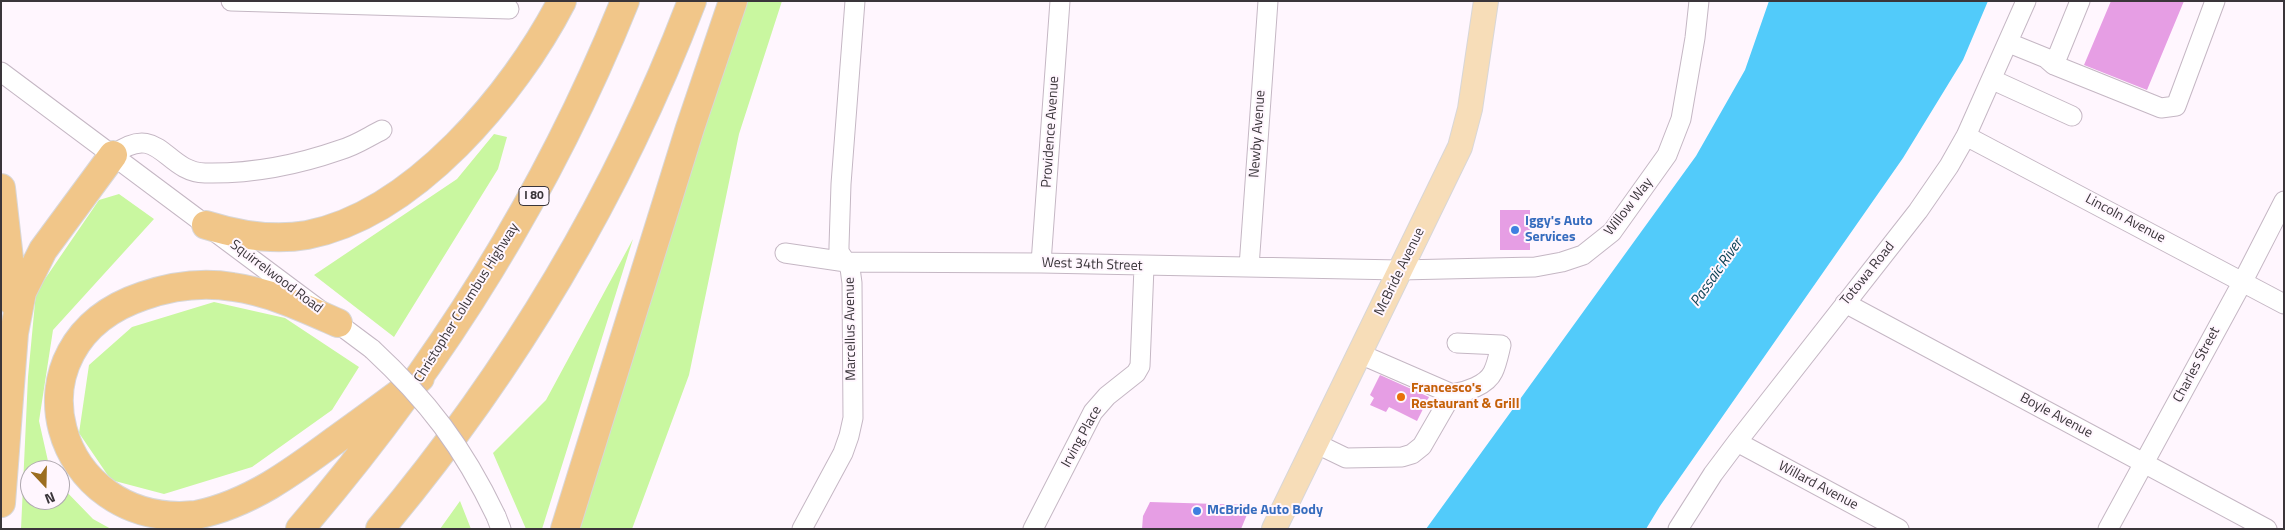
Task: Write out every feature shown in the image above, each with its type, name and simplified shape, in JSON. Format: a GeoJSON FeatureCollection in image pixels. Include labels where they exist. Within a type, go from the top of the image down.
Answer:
{"type":"FeatureCollection","features":[{"type":"Feature","properties":{"kind":"highway"},"geometry":{"type":"LineString","coordinates":[[206,225],[231,232],[257,236],[305,235],[347,222],[375,208],[441,160],[469,132],[516,76],[562,1]]}},
{"type":"Feature","properties":{"kind":"highway","name":"Christopher Columbus Highway"},"geometry":{"type":"LineString","coordinates":[[300,529],[371,444],[420,378],[468,307],[535,194],[584,97],[625,1]]}},
{"type":"Feature","properties":{"kind":"highway"},"geometry":{"type":"LineString","coordinates":[[380,529],[409,495],[455,434],[511,354],[575,249],[632,140],[692,1]]}},
{"type":"Feature","properties":{"kind":"highway"},"geometry":{"type":"LineString","coordinates":[[565,529],[690,128],[733,1]]}},
{"type":"Feature","properties":{"kind":"highway"},"geometry":{"type":"LineString","coordinates":[[14,333],[22,292],[31,270],[57,229],[114,155]]}},
{"type":"Feature","properties":{"kind":"highway"},"geometry":{"type":"LineString","coordinates":[[1,188],[14,286],[14,333],[1,503]]}},
{"type":"Feature","properties":{"kind":"highway"},"geometry":{"type":"LineString","coordinates":[[338,323],[278,298],[255,291],[215,285],[181,286],[156,291],[118,306],[92,324],[76,341],[66,358],[59,380],[56,401],[57,422],[70,460],[83,479],[98,493],[115,504],[135,513],[155,518],[177,518],[198,515],[243,499],[284,478],[420,378]]}},
{"type":"Feature","properties":{"kind":"highway"},"geometry":{"type":"LineString","coordinates":[[389,529],[409,495]]}},
{"type":"Feature","properties":{"kind":"main road","name":"McBride Avenue"},"geometry":{"type":"LineString","coordinates":[[1274,529],[1460,147],[1470,109],[1486,1]]}},
{"type":"Feature","properties":{"kind":"street"},"geometry":{"type":"LineString","coordinates":[[231,1],[416,4],[509,10]]}},
{"type":"Feature","properties":{"kind":"street","name":"Marcellus Avenue"},"geometry":{"type":"LineString","coordinates":[[802,529],[843,453],[853,418],[852,283],[850,268],[839,252],[839,246],[841,184],[855,1]]}},
{"type":"Feature","properties":{"kind":"street","name":"Providence Avenue"},"geometry":{"type":"LineString","coordinates":[[1041,264],[1060,1]]}},
{"type":"Feature","properties":{"kind":"street","name":"Newby Avenue"},"geometry":{"type":"LineString","coordinates":[[1248,267],[1268,1]]}},
{"type":"Feature","properties":{"kind":"street","name":"Willow Way"},"geometry":{"type":"LineString","coordinates":[[1400,270],[1535,267],[1562,262],[1582,255],[1599,244],[1612,232],[1666,156],[1681,119],[1695,38],[1698,1]]}},
{"type":"Feature","properties":{"kind":"street","name":"Totowa Road"},"geometry":{"type":"LineString","coordinates":[[1678,529],[1713,474],[1844,303],[1918,212],[1949,166],[1993,80],[2026,1]]}},
{"type":"Feature","properties":{"kind":"street"},"geometry":{"type":"LineString","coordinates":[[2054,65],[2080,1]]}},
{"type":"Feature","properties":{"kind":"street"},"geometry":{"type":"LineString","coordinates":[[2009,43],[2046,58],[2054,65],[2161,108],[2176,106],[2215,1]]}},
{"type":"Feature","properties":{"kind":"street","name":"Squirrelwood Road"},"geometry":{"type":"LineString","coordinates":[[1,72],[372,349],[399,374],[448,431],[468,460],[498,522]]}},
{"type":"Feature","properties":{"kind":"street"},"geometry":{"type":"LineString","coordinates":[[1993,80],[2072,116]]}},
{"type":"Feature","properties":{"kind":"street"},"geometry":{"type":"LineString","coordinates":[[114,155],[126,146],[142,141],[157,148],[187,170],[203,173],[276,168],[342,150],[382,130]]}},
{"type":"Feature","properties":{"kind":"street","name":"Lincoln Avenue"},"geometry":{"type":"LineString","coordinates":[[1966,136],[2284,304]]}},
{"type":"Feature","properties":{"kind":"street","name":"Charles Street"},"geometry":{"type":"LineString","coordinates":[[2108,529],[2243,282],[2284,201]]}},
{"type":"Feature","properties":{"kind":"street","name":"West 34th Street"},"geometry":{"type":"LineString","coordinates":[[785,253],[846,262],[1400,270]]}},
{"type":"Feature","properties":{"kind":"street","name":"Irving Place"},"geometry":{"type":"LineString","coordinates":[[1033,529],[1093,412],[1107,396],[1136,373],[1140,366],[1144,267]]}},
{"type":"Feature","properties":{"kind":"street","name":"Boyle Avenue"},"geometry":{"type":"LineString","coordinates":[[1844,303],[2267,529]]}},
{"type":"Feature","properties":{"kind":"street"},"geometry":{"type":"LineString","coordinates":[[1360,354],[1452,394],[1476,387],[1493,373],[1501,345],[1457,343]]}},
{"type":"Feature","properties":{"kind":"street"},"geometry":{"type":"LineString","coordinates":[[1317,444],[1346,458],[1402,457],[1412,454],[1422,446],[1452,394]]}},
{"type":"Feature","properties":{"kind":"street","name":"Willard Avenue"},"geometry":{"type":"LineString","coordinates":[[1737,442],[1899,529]]}},
{"type":"Feature","properties":{"kind":"green space"},"geometry":{"type":"Polygon","coordinates":[[[743,1],[782,1],[739,134],[689,375],[632,529],[579,529],[743,1]]]}},
{"type":"Feature","properties":{"kind":"green space"},"geometry":{"type":"Polygon","coordinates":[[[494,134],[507,137],[498,169],[394,337],[314,275],[457,179],[494,134]]]}},
{"type":"Feature","properties":{"kind":"green space"},"geometry":{"type":"Polygon","coordinates":[[[119,194],[154,219],[53,330],[39,421],[48,460],[24,460],[28,377],[36,292],[99,200],[119,194]]]}},
{"type":"Feature","properties":{"kind":"green space"},"geometry":{"type":"Polygon","coordinates":[[[633,239],[542,529],[526,529],[493,453],[546,400],[633,239]]]}},
{"type":"Feature","properties":{"kind":"green space"},"geometry":{"type":"Polygon","coordinates":[[[214,302],[285,318],[359,367],[332,410],[252,467],[164,494],[111,480],[79,433],[89,365],[132,327],[214,302]]]}},
{"type":"Feature","properties":{"kind":"green space"},"geometry":{"type":"Polygon","coordinates":[[[70,495],[93,519],[111,529],[21,529],[22,510],[70,510],[70,495]]]}},
{"type":"Feature","properties":{"kind":"green space"},"geometry":{"type":"Polygon","coordinates":[[[460,501],[471,529],[440,529],[460,501]]]}},
{"type":"Feature","properties":{"kind":"water","name":"Passaic River"},"geometry":{"type":"Polygon","coordinates":[[[1769,1],[1988,1],[1963,60],[1903,158],[1660,506],[1646,529],[1426,529],[1696,156],[1745,70],[1769,1]]]}},
{"type":"Feature","properties":{"kind":"building"},"geometry":{"type":"Polygon","coordinates":[[[2111,1],[2184,1],[2147,90],[2084,65],[2111,1]]]}},
{"type":"Feature","properties":{"kind":"building","name":"Iggy's Auto Services"},"geometry":{"type":"Polygon","coordinates":[[[1500,210],[1530,210],[1530,250],[1500,250],[1500,210]]]}},
{"type":"Feature","properties":{"kind":"building","name":"Francesco's Restaurant & Grill"},"geometry":{"type":"Polygon","coordinates":[[[1380,375],[1429,397],[1417,421],[1389,407],[1386,412],[1370,405],[1374,398],[1370,395],[1380,375]]]}},
{"type":"Feature","properties":{"kind":"building","name":"McBride Auto Body"},"geometry":{"type":"Polygon","coordinates":[[[1150,502],[1251,505],[1241,529],[1142,529],[1143,516],[1150,502]]]}},
{"type":"Feature","properties":{"kind":"place","name":"Iggy's Auto Services"},"geometry":{"type":"Point","coordinates":[1515,230]}},
{"type":"Feature","properties":{"kind":"place","name":"Francesco's Restaurant & Grill"},"geometry":{"type":"Point","coordinates":[1401,397]}},
{"type":"Feature","properties":{"kind":"place","name":"McBride Auto Body"},"geometry":{"type":"Point","coordinates":[1197,511]}}]}
